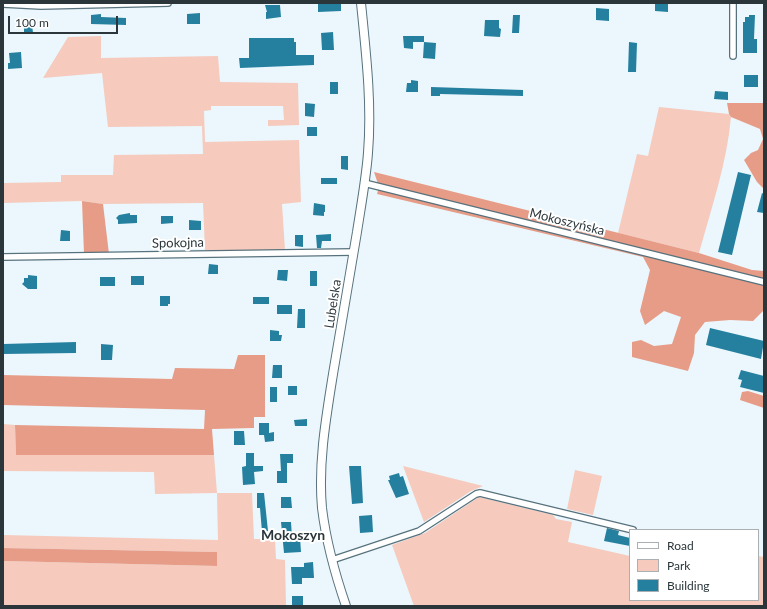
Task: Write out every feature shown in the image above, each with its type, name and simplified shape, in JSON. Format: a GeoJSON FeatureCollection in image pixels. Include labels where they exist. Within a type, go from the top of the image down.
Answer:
{"type":"FeatureCollection","features":[{"type":"Feature","properties":{"kind":"main road","name":"Lubelska"},"geometry":{"type":"LineString","coordinates":[[346,606],[332,560],[322,507],[322,447],[368,154],[370,110],[368,69],[361,3]]}},
{"type":"Feature","properties":{"kind":"street"},"geometry":{"type":"LineString","coordinates":[[3,4],[41,6],[168,3]]}},
{"type":"Feature","properties":{"kind":"street"},"geometry":{"type":"LineString","coordinates":[[733,3],[733,56]]}},
{"type":"Feature","properties":{"kind":"street","name":"Mokoszyńska"},"geometry":{"type":"LineString","coordinates":[[364,183],[764,282]]}},
{"type":"Feature","properties":{"kind":"street","name":"Spokojna"},"geometry":{"type":"LineString","coordinates":[[3,257],[353,252]]}},
{"type":"Feature","properties":{"kind":"street"},"geometry":{"type":"LineString","coordinates":[[332,560],[419,531],[476,494],[480,493],[629,529]]}},
{"type":"Feature","properties":{"kind":"green space"},"geometry":{"type":"Polygon","coordinates":[[[101,36],[101,58],[218,56],[220,82],[298,83],[299,125],[268,126],[268,120],[284,120],[283,106],[211,106],[211,110],[204,111],[205,142],[299,140],[301,202],[282,204],[285,250],[205,250],[203,203],[103,204],[82,201],[3,203],[3,183],[61,182],[61,175],[113,175],[114,155],[203,154],[202,126],[108,127],[102,73],[43,78],[68,37],[101,36]]]}},
{"type":"Feature","properties":{"kind":"green space"},"geometry":{"type":"Polygon","coordinates":[[[659,107],[729,114],[731,117],[722,169],[699,253],[618,233],[637,154],[648,156],[659,107]]]}},
{"type":"Feature","properties":{"kind":"green space"},"geometry":{"type":"Polygon","coordinates":[[[3,424],[15,425],[16,455],[214,455],[217,493],[155,494],[154,472],[3,471],[3,424]]]}},
{"type":"Feature","properties":{"kind":"green space"},"geometry":{"type":"Polygon","coordinates":[[[403,466],[483,486],[471,491],[424,522],[403,466]]]}},
{"type":"Feature","properties":{"kind":"green space"},"geometry":{"type":"Polygon","coordinates":[[[575,470],[602,476],[593,515],[567,509],[575,470]]]}},
{"type":"Feature","properties":{"kind":"green space"},"geometry":{"type":"Polygon","coordinates":[[[217,493],[252,493],[254,539],[275,539],[276,559],[285,560],[286,606],[3,606],[3,561],[216,566],[217,552],[3,548],[3,535],[218,540],[217,493]]]}},
{"type":"Feature","properties":{"kind":"green space"},"geometry":{"type":"Polygon","coordinates":[[[479,497],[553,515],[556,519],[572,522],[568,542],[629,556],[629,601],[759,601],[759,556],[764,557],[764,606],[414,606],[392,545],[425,533],[479,497]]]}},
{"type":"Feature","properties":{"kind":"shaded area"},"geometry":{"type":"Polygon","coordinates":[[[727,103],[764,103],[764,189],[757,182],[744,160],[751,153],[758,150],[763,139],[760,129],[731,117],[727,103]]]}},
{"type":"Feature","properties":{"kind":"shaded area"},"geometry":{"type":"Polygon","coordinates":[[[374,172],[699,253],[752,270],[764,271],[764,310],[753,321],[730,320],[705,322],[695,335],[694,353],[688,371],[632,357],[632,342],[641,340],[654,346],[672,344],[681,317],[664,311],[645,325],[640,311],[650,270],[643,257],[377,194],[379,187],[374,172]]]}},
{"type":"Feature","properties":{"kind":"shaded area"},"geometry":{"type":"Polygon","coordinates":[[[82,201],[103,204],[109,254],[84,254],[82,201]]]}},
{"type":"Feature","properties":{"kind":"shaded area"},"geometry":{"type":"Polygon","coordinates":[[[238,355],[265,355],[265,417],[254,417],[254,428],[212,429],[214,455],[16,455],[15,425],[204,429],[205,410],[3,405],[3,375],[172,379],[175,368],[234,369],[238,355]]]}},
{"type":"Feature","properties":{"kind":"shaded area"},"geometry":{"type":"Polygon","coordinates":[[[748,391],[764,396],[764,408],[740,400],[742,392],[748,391]]]}},
{"type":"Feature","properties":{"kind":"shaded area"},"geometry":{"type":"Polygon","coordinates":[[[3,548],[217,552],[217,566],[3,561],[3,548]]]}},
{"type":"Feature","properties":{"kind":"building"},"geometry":{"type":"Polygon","coordinates":[[[318,3],[341,3],[341,11],[318,12],[318,3]]]}},
{"type":"Feature","properties":{"kind":"building"},"geometry":{"type":"Polygon","coordinates":[[[655,3],[668,3],[668,12],[655,11],[655,3]]]}},
{"type":"Feature","properties":{"kind":"building"},"geometry":{"type":"Polygon","coordinates":[[[265,5],[280,5],[281,17],[266,19],[267,12],[265,5]]]}},
{"type":"Feature","properties":{"kind":"building"},"geometry":{"type":"Polygon","coordinates":[[[596,8],[609,9],[609,21],[596,20],[596,8]]]}},
{"type":"Feature","properties":{"kind":"building"},"geometry":{"type":"Polygon","coordinates":[[[200,13],[200,24],[187,24],[187,14],[200,13]]]}},
{"type":"Feature","properties":{"kind":"building"},"geometry":{"type":"Polygon","coordinates":[[[101,14],[101,17],[126,18],[126,25],[91,24],[91,15],[101,14]]]}},
{"type":"Feature","properties":{"kind":"building"},"geometry":{"type":"Polygon","coordinates":[[[513,15],[520,15],[519,33],[512,33],[513,15]]]}},
{"type":"Feature","properties":{"kind":"building"},"geometry":{"type":"Polygon","coordinates":[[[749,15],[755,15],[754,39],[757,39],[757,53],[743,53],[743,22],[745,22],[745,17],[749,17],[749,15]]]}},
{"type":"Feature","properties":{"kind":"building"},"geometry":{"type":"Polygon","coordinates":[[[485,20],[499,20],[499,28],[501,29],[500,37],[484,36],[485,20]]]}},
{"type":"Feature","properties":{"kind":"building"},"geometry":{"type":"Polygon","coordinates":[[[24,24],[32,24],[33,33],[24,34],[24,24]]]}},
{"type":"Feature","properties":{"kind":"building"},"geometry":{"type":"Polygon","coordinates":[[[333,32],[334,50],[322,50],[321,33],[333,32]]]}},
{"type":"Feature","properties":{"kind":"building"},"geometry":{"type":"Polygon","coordinates":[[[403,36],[424,36],[424,42],[413,42],[413,49],[404,48],[403,36]]]}},
{"type":"Feature","properties":{"kind":"building"},"geometry":{"type":"Polygon","coordinates":[[[249,38],[294,38],[294,42],[296,42],[296,55],[314,55],[314,65],[240,68],[239,58],[249,58],[249,38]]]}},
{"type":"Feature","properties":{"kind":"building"},"geometry":{"type":"Polygon","coordinates":[[[424,42],[436,43],[435,59],[423,58],[424,42]]]}},
{"type":"Feature","properties":{"kind":"building"},"geometry":{"type":"Polygon","coordinates":[[[629,42],[637,43],[636,72],[628,72],[629,42]]]}},
{"type":"Feature","properties":{"kind":"building"},"geometry":{"type":"Polygon","coordinates":[[[21,52],[22,68],[8,69],[8,63],[10,63],[9,53],[21,52]]]}},
{"type":"Feature","properties":{"kind":"building"},"geometry":{"type":"Polygon","coordinates":[[[744,75],[758,75],[758,87],[744,87],[744,75]]]}},
{"type":"Feature","properties":{"kind":"building"},"geometry":{"type":"Polygon","coordinates":[[[411,80],[418,81],[418,92],[406,92],[407,83],[411,83],[411,80]]]}},
{"type":"Feature","properties":{"kind":"building"},"geometry":{"type":"Polygon","coordinates":[[[330,82],[338,82],[338,94],[330,94],[330,82]]]}},
{"type":"Feature","properties":{"kind":"building"},"geometry":{"type":"Polygon","coordinates":[[[431,87],[523,90],[523,96],[440,94],[440,96],[431,96],[431,87]]]}},
{"type":"Feature","properties":{"kind":"building"},"geometry":{"type":"Polygon","coordinates":[[[715,91],[728,92],[728,100],[714,99],[715,91]]]}},
{"type":"Feature","properties":{"kind":"building"},"geometry":{"type":"Polygon","coordinates":[[[305,103],[315,104],[314,117],[305,116],[305,103]]]}},
{"type":"Feature","properties":{"kind":"building"},"geometry":{"type":"Polygon","coordinates":[[[307,127],[317,127],[317,136],[307,136],[307,127]]]}},
{"type":"Feature","properties":{"kind":"building"},"geometry":{"type":"Polygon","coordinates":[[[341,156],[348,156],[348,170],[341,169],[341,156]]]}},
{"type":"Feature","properties":{"kind":"building"},"geometry":{"type":"Polygon","coordinates":[[[738,172],[751,175],[732,255],[718,252],[738,172]]]}},
{"type":"Feature","properties":{"kind":"building"},"geometry":{"type":"Polygon","coordinates":[[[321,178],[337,178],[337,184],[321,184],[321,178]]]}},
{"type":"Feature","properties":{"kind":"building"},"geometry":{"type":"Polygon","coordinates":[[[762,193],[764,194],[764,213],[757,212],[762,193]]]}},
{"type":"Feature","properties":{"kind":"building"},"geometry":{"type":"Polygon","coordinates":[[[314,203],[325,205],[324,216],[313,215],[314,203]]]}},
{"type":"Feature","properties":{"kind":"building"},"geometry":{"type":"Polygon","coordinates":[[[130,213],[130,215],[137,215],[137,223],[118,224],[118,220],[116,218],[119,215],[130,213]]]}},
{"type":"Feature","properties":{"kind":"building"},"geometry":{"type":"Polygon","coordinates":[[[161,216],[173,216],[173,223],[161,224],[161,216]]]}},
{"type":"Feature","properties":{"kind":"building"},"geometry":{"type":"Polygon","coordinates":[[[189,220],[201,221],[201,230],[189,230],[189,220]]]}},
{"type":"Feature","properties":{"kind":"building"},"geometry":{"type":"Polygon","coordinates":[[[61,230],[70,231],[70,241],[60,241],[61,230]]]}},
{"type":"Feature","properties":{"kind":"building"},"geometry":{"type":"Polygon","coordinates":[[[331,234],[331,241],[322,241],[321,248],[317,248],[316,235],[331,234]]]}},
{"type":"Feature","properties":{"kind":"building"},"geometry":{"type":"Polygon","coordinates":[[[295,235],[303,235],[303,247],[295,246],[295,235]]]}},
{"type":"Feature","properties":{"kind":"building"},"geometry":{"type":"Polygon","coordinates":[[[209,264],[218,265],[218,274],[208,274],[209,264]]]}},
{"type":"Feature","properties":{"kind":"building"},"geometry":{"type":"Polygon","coordinates":[[[278,270],[288,270],[287,281],[277,280],[278,270]]]}},
{"type":"Feature","properties":{"kind":"building"},"geometry":{"type":"Polygon","coordinates":[[[310,271],[317,271],[317,286],[310,286],[310,271]]]}},
{"type":"Feature","properties":{"kind":"building"},"geometry":{"type":"Polygon","coordinates":[[[28,275],[37,276],[37,289],[28,289],[22,284],[24,282],[24,278],[28,278],[28,275]]]}},
{"type":"Feature","properties":{"kind":"building"},"geometry":{"type":"Polygon","coordinates":[[[131,276],[144,276],[144,285],[131,285],[131,276]]]}},
{"type":"Feature","properties":{"kind":"building"},"geometry":{"type":"Polygon","coordinates":[[[100,277],[115,277],[115,286],[100,286],[100,277]]]}},
{"type":"Feature","properties":{"kind":"building"},"geometry":{"type":"Polygon","coordinates":[[[160,296],[170,296],[170,304],[168,304],[168,306],[160,306],[160,296]]]}},
{"type":"Feature","properties":{"kind":"building"},"geometry":{"type":"Polygon","coordinates":[[[253,297],[269,297],[269,304],[253,304],[253,297]]]}},
{"type":"Feature","properties":{"kind":"building"},"geometry":{"type":"Polygon","coordinates":[[[277,305],[292,305],[292,314],[277,314],[277,305]]]}},
{"type":"Feature","properties":{"kind":"building"},"geometry":{"type":"Polygon","coordinates":[[[298,309],[305,309],[305,328],[297,328],[298,309]]]}},
{"type":"Feature","properties":{"kind":"building"},"geometry":{"type":"Polygon","coordinates":[[[710,328],[764,341],[761,359],[706,345],[710,328]]]}},
{"type":"Feature","properties":{"kind":"building"},"geometry":{"type":"Polygon","coordinates":[[[270,330],[279,331],[279,335],[282,335],[281,341],[270,341],[270,330]]]}},
{"type":"Feature","properties":{"kind":"building"},"geometry":{"type":"Polygon","coordinates":[[[76,342],[76,353],[3,354],[3,344],[76,342]]]}},
{"type":"Feature","properties":{"kind":"building"},"geometry":{"type":"Polygon","coordinates":[[[101,344],[113,345],[112,360],[101,360],[101,344]]]}},
{"type":"Feature","properties":{"kind":"building"},"geometry":{"type":"Polygon","coordinates":[[[273,365],[282,365],[282,378],[272,378],[273,365]]]}},
{"type":"Feature","properties":{"kind":"building"},"geometry":{"type":"Polygon","coordinates":[[[741,370],[764,376],[764,393],[740,387],[742,380],[738,379],[741,370]]]}},
{"type":"Feature","properties":{"kind":"building"},"geometry":{"type":"Polygon","coordinates":[[[288,386],[297,386],[297,395],[288,395],[288,386]]]}},
{"type":"Feature","properties":{"kind":"building"},"geometry":{"type":"Polygon","coordinates":[[[270,387],[277,387],[277,402],[270,402],[270,387]]]}},
{"type":"Feature","properties":{"kind":"building"},"geometry":{"type":"Polygon","coordinates":[[[307,419],[307,426],[295,426],[294,420],[307,419]]]}},
{"type":"Feature","properties":{"kind":"building"},"geometry":{"type":"Polygon","coordinates":[[[259,423],[269,423],[269,433],[274,432],[274,441],[265,442],[264,435],[259,435],[259,423]]]}},
{"type":"Feature","properties":{"kind":"building"},"geometry":{"type":"Polygon","coordinates":[[[234,431],[244,431],[245,445],[234,445],[234,431]]]}},
{"type":"Feature","properties":{"kind":"building"},"geometry":{"type":"Polygon","coordinates":[[[246,453],[254,453],[254,466],[263,466],[263,471],[254,472],[255,484],[243,485],[242,467],[246,466],[246,453]]]}},
{"type":"Feature","properties":{"kind":"building"},"geometry":{"type":"Polygon","coordinates":[[[280,454],[293,454],[293,463],[287,463],[287,483],[277,483],[277,471],[281,471],[280,454]]]}},
{"type":"Feature","properties":{"kind":"building"},"geometry":{"type":"Polygon","coordinates":[[[349,466],[361,466],[363,503],[352,504],[349,466]]]}},
{"type":"Feature","properties":{"kind":"building"},"geometry":{"type":"Polygon","coordinates":[[[399,473],[400,477],[403,476],[409,494],[396,498],[388,480],[390,480],[389,476],[399,473]]]}},
{"type":"Feature","properties":{"kind":"building"},"geometry":{"type":"Polygon","coordinates":[[[257,493],[264,493],[268,531],[262,532],[260,508],[257,508],[257,493]]]}},
{"type":"Feature","properties":{"kind":"building"},"geometry":{"type":"Polygon","coordinates":[[[281,497],[291,497],[292,508],[281,508],[281,497]]]}},
{"type":"Feature","properties":{"kind":"building"},"geometry":{"type":"Polygon","coordinates":[[[372,515],[373,532],[360,533],[359,516],[372,515]]]}},
{"type":"Feature","properties":{"kind":"building"},"geometry":{"type":"Polygon","coordinates":[[[281,522],[291,522],[292,537],[300,537],[301,552],[284,553],[281,522]]]}},
{"type":"Feature","properties":{"kind":"building"},"geometry":{"type":"Polygon","coordinates":[[[607,528],[619,531],[618,535],[629,538],[629,546],[604,541],[607,528]]]}},
{"type":"Feature","properties":{"kind":"building"},"geometry":{"type":"Polygon","coordinates":[[[313,562],[314,578],[302,578],[302,584],[292,584],[291,567],[304,567],[304,563],[313,562]]]}},
{"type":"Feature","properties":{"kind":"building"},"geometry":{"type":"Polygon","coordinates":[[[292,596],[303,596],[303,606],[292,606],[292,596]]]}},
{"type":"Feature","properties":{"kind":"district","name":"Mokoszyn"},"geometry":{"type":"Point","coordinates":[293,535]}}]}
